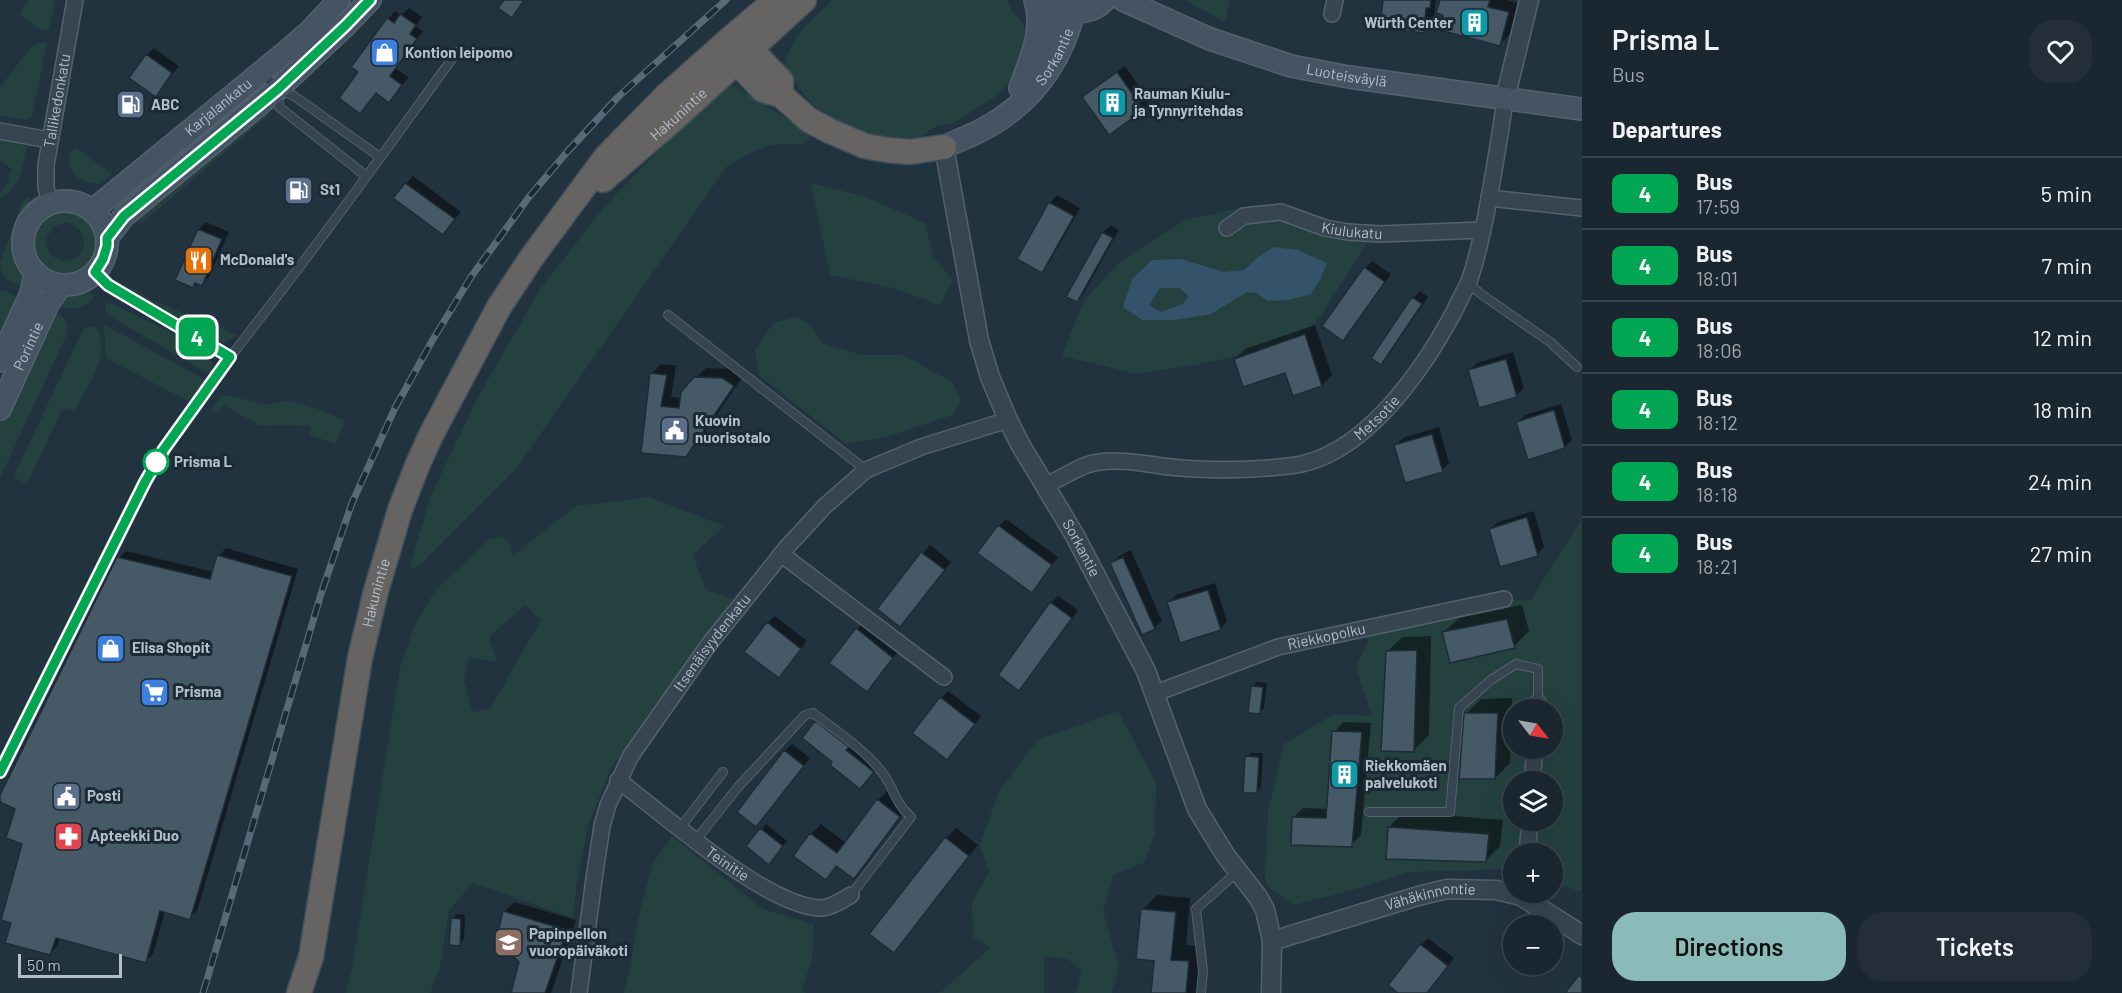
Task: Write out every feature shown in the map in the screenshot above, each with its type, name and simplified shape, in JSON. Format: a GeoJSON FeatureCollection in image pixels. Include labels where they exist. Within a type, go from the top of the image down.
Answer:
{"type":"FeatureCollection","features":[{"type":"Feature","properties":{"kind":"highway","name":"Hakunintie"},"geometry":{"type":"LineString","coordinates":[[299,993],[313,947],[360,658],[376,591],[400,510],[431,435],[499,307],[553,227],[674,118],[739,49],[776,0]]}},
{"type":"Feature","properties":{"kind":"highway","name":"Hakunintie"},"geometry":{"type":"LineString","coordinates":[[739,49],[804,0]]}},
{"type":"Feature","properties":{"kind":"highway"},"geometry":{"type":"LineString","coordinates":[[739,49],[763,90],[782,95],[809,120],[830,131],[866,146],[910,152],[944,147]]}},
{"type":"Feature","properties":{"kind":"main road","name":"Karjalankatu"},"geometry":{"type":"LineString","coordinates":[[93,210],[309,32],[339,0]]}},
{"type":"Feature","properties":{"kind":"main road","name":"Karjalankatu"},"geometry":{"type":"LineString","coordinates":[[107,238],[124,216],[278,89],[370,0]]}},
{"type":"Feature","properties":{"kind":"main road"},"geometry":{"type":"LineString","coordinates":[[1020,88],[1036,42],[1039,23],[1035,0]]}},
{"type":"Feature","properties":{"kind":"main road"},"geometry":{"type":"LineString","coordinates":[[1052,0],[1057,5],[1074,12],[1096,8],[1105,0]]}},
{"type":"Feature","properties":{"kind":"main road","name":"Sorkantie"},"geometry":{"type":"LineString","coordinates":[[1000,119],[1047,49],[1053,27],[1052,0]]}},
{"type":"Feature","properties":{"kind":"main road","name":"Luoteisväylä"},"geometry":{"type":"LineString","coordinates":[[1124,0],[1210,39],[1291,66],[1349,77],[1582,109]]}},
{"type":"Feature","properties":{"kind":"main road","name":"Sorkantie"},"geometry":{"type":"LineString","coordinates":[[944,147],[979,132],[1032,94],[1055,61],[1069,31],[1074,12]]}},
{"type":"Feature","properties":{"kind":"main road"},"geometry":{"type":"LineString","coordinates":[[66,201],[79,203],[93,210],[104,225],[107,238],[103,259],[95,272],[83,280],[61,285],[47,282],[28,262],[24,247],[25,232],[30,220],[40,209],[51,203],[66,201]]}},
{"type":"Feature","properties":{"kind":"main road","name":"Porintie"},"geometry":{"type":"LineString","coordinates":[[0,361],[30,296],[36,273]]}},
{"type":"Feature","properties":{"kind":"main road","name":"Porintie"},"geometry":{"type":"LineString","coordinates":[[0,409],[48,304],[61,285]]}},
{"type":"Feature","properties":{"kind":"street","name":"Tallikedonkatu"},"geometry":{"type":"LineString","coordinates":[[51,203],[46,188],[46,165],[75,0]]}},
{"type":"Feature","properties":{"kind":"street"},"geometry":{"type":"LineString","coordinates":[[1505,99],[1529,0]]}},
{"type":"Feature","properties":{"kind":"street","name":"Metsotie"},"geometry":{"type":"LineString","coordinates":[[1044,485],[1096,462],[1111,461],[1182,468],[1240,470],[1292,466],[1314,460],[1339,448],[1371,425],[1417,373],[1440,337],[1468,283],[1483,230],[1505,99]]}},
{"type":"Feature","properties":{"kind":"street"},"geometry":{"type":"LineString","coordinates":[[0,131],[49,140]]}},
{"type":"Feature","properties":{"kind":"street","name":"Sorkantie"},"geometry":{"type":"LineString","coordinates":[[944,147],[979,340],[990,377],[1008,420],[1074,534],[1146,671],[1197,809],[1265,910],[1272,941],[1271,993]]}},
{"type":"Feature","properties":{"kind":"street"},"geometry":{"type":"LineString","coordinates":[[1489,198],[1582,208]]}},
{"type":"Feature","properties":{"kind":"street","name":"Kiulukatu"},"geometry":{"type":"LineString","coordinates":[[1227,228],[1244,216],[1281,212],[1325,228],[1348,232],[1380,234],[1483,230]]}},
{"type":"Feature","properties":{"kind":"street","name":"Itsenäisyydenkatu"},"geometry":{"type":"LineString","coordinates":[[579,993],[602,826],[618,780],[630,757],[710,643],[782,554],[825,506],[866,470],[921,447],[1008,420]]}},
{"type":"Feature","properties":{"kind":"street"},"geometry":{"type":"LineString","coordinates":[[782,554],[944,677]]}},
{"type":"Feature","properties":{"kind":"street","name":"Riekkopolku"},"geometry":{"type":"LineString","coordinates":[[1156,693],[1278,647],[1504,598]]}},
{"type":"Feature","properties":{"kind":"street","name":"Teinitie"},"geometry":{"type":"LineString","coordinates":[[618,780],[756,884],[794,902],[824,908],[851,895]]}},
{"type":"Feature","properties":{"kind":"street","name":"Vähäkinnontie"},"geometry":{"type":"LineString","coordinates":[[1272,941],[1447,889],[1503,891]]}},
{"type":"Feature","properties":{"kind":"street","name":"Vähäkinnontie"},"geometry":{"type":"LineString","coordinates":[[1534,903],[1582,935]]}},
{"type":"Feature","properties":{"kind":"lane"},"geometry":{"type":"LineString","coordinates":[[0,772],[145,482],[164,449],[457,52]]}},
{"type":"Feature","properties":{"kind":"lane"},"geometry":{"type":"LineString","coordinates":[[261,72],[278,89],[294,96],[380,157]]}},
{"type":"Feature","properties":{"kind":"lane"},"geometry":{"type":"LineString","coordinates":[[278,89],[279,107],[366,176]]}},
{"type":"Feature","properties":{"kind":"lane"},"geometry":{"type":"LineString","coordinates":[[95,272],[119,293],[230,357]]}},
{"type":"Feature","properties":{"kind":"lane"},"geometry":{"type":"LineString","coordinates":[[1468,283],[1550,342],[1577,367]]}},
{"type":"Feature","properties":{"kind":"lane"},"geometry":{"type":"LineString","coordinates":[[668,315],[866,470]]}},
{"type":"Feature","properties":{"kind":"lane"},"geometry":{"type":"LineString","coordinates":[[1369,812],[1450,812],[1459,708],[1491,680],[1516,664],[1538,669],[1538,699]]}},
{"type":"Feature","properties":{"kind":"lane"},"geometry":{"type":"LineString","coordinates":[[696,840],[738,787],[805,715],[813,713],[852,743],[882,771],[899,806],[911,817],[851,895]]}},
{"type":"Feature","properties":{"kind":"lane"},"geometry":{"type":"LineString","coordinates":[[680,828],[723,772]]}},
{"type":"Feature","properties":{"kind":"lane"},"geometry":{"type":"LineString","coordinates":[[1201,993],[1203,971],[1196,909],[1238,871]]}},
{"type":"Feature","properties":{"kind":"green space"},"geometry":{"type":"Polygon","coordinates":[[[29,0],[55,0],[49,31],[39,29],[19,14],[29,0]]]}},
{"type":"Feature","properties":{"kind":"green space"},"geometry":{"type":"Polygon","coordinates":[[[833,0],[1007,0],[1013,13],[1029,29],[1028,46],[1013,80],[993,98],[953,123],[937,126],[917,138],[890,140],[852,127],[819,111],[800,90],[785,65],[797,36],[833,0]]]}},
{"type":"Feature","properties":{"kind":"green space"},"geometry":{"type":"Polygon","coordinates":[[[1185,0],[1230,0],[1225,22],[1185,0]]]}},
{"type":"Feature","properties":{"kind":"green space"},"geometry":{"type":"Polygon","coordinates":[[[47,43],[32,116],[26,120],[0,116],[0,87],[32,46],[47,43]]]}},
{"type":"Feature","properties":{"kind":"green space"},"geometry":{"type":"Polygon","coordinates":[[[730,83],[796,124],[810,136],[801,145],[780,144],[762,148],[727,166],[516,469],[425,560],[415,568],[409,569],[431,495],[479,395],[541,288],[605,206],[683,125],[730,83]]]}},
{"type":"Feature","properties":{"kind":"green space"},"geometry":{"type":"Polygon","coordinates":[[[265,113],[271,113],[143,222],[132,221],[265,113]]]}},
{"type":"Feature","properties":{"kind":"green space"},"geometry":{"type":"Polygon","coordinates":[[[0,139],[27,147],[20,177],[12,189],[0,197],[0,193],[10,181],[7,178],[12,170],[0,160],[0,139]]]}},
{"type":"Feature","properties":{"kind":"green space"},"geometry":{"type":"Polygon","coordinates":[[[76,148],[112,174],[100,184],[81,179],[73,172],[69,160],[69,152],[76,148]]]}},
{"type":"Feature","properties":{"kind":"green space"},"geometry":{"type":"Polygon","coordinates":[[[811,183],[866,197],[925,223],[933,256],[953,280],[940,305],[893,288],[830,275],[811,183]]]}},
{"type":"Feature","properties":{"kind":"green space"},"geometry":{"type":"Polygon","coordinates":[[[29,197],[31,199],[15,243],[25,277],[25,287],[4,277],[0,263],[20,208],[24,200],[29,197]]]}},
{"type":"Feature","properties":{"kind":"green space"},"geometry":{"type":"Polygon","coordinates":[[[1256,205],[1291,207],[1338,222],[1378,226],[1320,317],[1308,330],[1269,349],[1201,364],[1137,374],[1062,356],[1084,300],[1121,261],[1185,220],[1256,205]]]}},
{"type":"Feature","properties":{"kind":"green space"},"geometry":{"type":"Polygon","coordinates":[[[67,209],[84,216],[94,227],[97,239],[95,253],[88,264],[77,272],[64,275],[42,265],[35,256],[32,244],[35,229],[39,223],[67,209]],[[66,222],[53,227],[46,242],[50,253],[57,259],[66,261],[73,259],[83,248],[82,233],[66,222]]]}},
{"type":"Feature","properties":{"kind":"green space"},"geometry":{"type":"Polygon","coordinates":[[[130,287],[154,301],[237,335],[224,344],[193,323],[151,305],[130,287]]]}},
{"type":"Feature","properties":{"kind":"green space"},"geometry":{"type":"Polygon","coordinates":[[[0,290],[5,290],[21,300],[0,347],[0,290]]]}},
{"type":"Feature","properties":{"kind":"green space"},"geometry":{"type":"Polygon","coordinates":[[[77,290],[95,295],[87,304],[78,308],[67,308],[55,303],[65,294],[77,290]]]}},
{"type":"Feature","properties":{"kind":"green space"},"geometry":{"type":"Polygon","coordinates":[[[108,302],[177,335],[208,356],[212,364],[211,375],[113,318],[106,312],[105,305],[108,302]]]}},
{"type":"Feature","properties":{"kind":"green space"},"geometry":{"type":"Polygon","coordinates":[[[51,311],[64,319],[67,334],[0,478],[0,422],[51,311]]]}},
{"type":"Feature","properties":{"kind":"green space"},"geometry":{"type":"Polygon","coordinates":[[[796,317],[810,325],[822,343],[861,355],[903,355],[952,382],[961,399],[953,415],[883,438],[845,443],[759,375],[755,351],[773,323],[796,317]]]}},
{"type":"Feature","properties":{"kind":"green space"},"geometry":{"type":"Polygon","coordinates":[[[95,326],[100,337],[101,348],[96,370],[74,411],[67,408],[62,410],[27,484],[14,475],[83,330],[95,326]]]}},
{"type":"Feature","properties":{"kind":"green space"},"geometry":{"type":"Polygon","coordinates":[[[104,326],[207,381],[193,401],[188,401],[106,358],[104,326]]]}},
{"type":"Feature","properties":{"kind":"green space"},"geometry":{"type":"Polygon","coordinates":[[[227,395],[265,405],[289,401],[318,409],[345,421],[336,444],[310,435],[311,426],[259,425],[223,405],[217,413],[211,410],[222,396],[227,395]]]}},
{"type":"Feature","properties":{"kind":"green space"},"geometry":{"type":"Polygon","coordinates":[[[649,497],[724,526],[693,555],[706,590],[733,599],[610,770],[588,826],[577,881],[573,918],[473,883],[449,910],[440,967],[430,993],[346,993],[353,963],[400,668],[415,625],[435,591],[488,540],[503,536],[511,546],[512,556],[576,506],[649,497]],[[525,605],[489,637],[497,662],[469,657],[464,681],[472,712],[490,709],[541,620],[525,605]]]}},
{"type":"Feature","properties":{"kind":"green space"},"geometry":{"type":"Polygon","coordinates":[[[1582,519],[1582,892],[1563,885],[1563,843],[1503,843],[1503,869],[1408,872],[1349,891],[1293,905],[1265,884],[1268,812],[1284,744],[1334,714],[1372,716],[1356,668],[1375,625],[1504,599],[1530,601],[1582,519]]]}},
{"type":"Feature","properties":{"kind":"green space"},"geometry":{"type":"Polygon","coordinates":[[[1118,711],[1156,783],[1155,834],[1145,862],[1113,875],[1103,911],[1119,967],[1112,993],[1075,993],[1082,971],[1068,959],[1044,956],[1044,993],[935,993],[941,992],[990,948],[973,937],[972,903],[989,872],[980,845],[999,791],[1038,740],[1118,711]]]}},
{"type":"Feature","properties":{"kind":"green space"},"geometry":{"type":"Polygon","coordinates":[[[672,836],[763,909],[814,924],[812,958],[802,991],[807,993],[624,993],[631,965],[637,921],[653,863],[672,836]]]}},
{"type":"Feature","properties":{"kind":"water"},"geometry":{"type":"Polygon","coordinates":[[[1273,247],[1298,250],[1327,263],[1311,294],[1288,300],[1268,301],[1256,293],[1247,292],[1211,314],[1174,320],[1142,320],[1123,307],[1132,279],[1152,260],[1181,259],[1224,272],[1244,270],[1273,247]],[[1160,288],[1149,305],[1161,312],[1183,304],[1188,296],[1180,288],[1160,288]]]}},
{"type":"Feature","properties":{"kind":"building"},"geometry":{"type":"Polygon","coordinates":[[[504,0],[524,0],[512,18],[498,8],[504,0]]]}},
{"type":"Feature","properties":{"kind":"building"},"geometry":{"type":"Polygon","coordinates":[[[1383,0],[1431,0],[1430,8],[1426,8],[1424,33],[1380,28],[1383,0]]]}},
{"type":"Feature","properties":{"kind":"building","name":"Würth Center"},"geometry":{"type":"Polygon","coordinates":[[[1440,0],[1490,0],[1488,7],[1509,12],[1500,46],[1439,30],[1443,15],[1436,13],[1440,0]]]}},
{"type":"Feature","properties":{"kind":"building","name":"Kontion leipomo"},"geometry":{"type":"Polygon","coordinates":[[[400,14],[416,25],[410,34],[417,39],[390,76],[402,85],[389,103],[376,93],[360,114],[339,98],[358,72],[351,67],[387,18],[394,23],[400,14]]]}},
{"type":"Feature","properties":{"kind":"building"},"geometry":{"type":"Polygon","coordinates":[[[146,54],[172,73],[156,97],[129,78],[146,54]]]}},
{"type":"Feature","properties":{"kind":"building","name":"Rauman Kiulu- ja Tynnyritehdas"},"geometry":{"type":"Polygon","coordinates":[[[1117,72],[1144,110],[1109,135],[1082,97],[1117,72]]]}},
{"type":"Feature","properties":{"kind":"building"},"geometry":{"type":"Polygon","coordinates":[[[298,180],[310,190],[301,201],[289,191],[298,180]]]}},
{"type":"Feature","properties":{"kind":"building"},"geometry":{"type":"Polygon","coordinates":[[[405,183],[455,219],[443,235],[393,198],[405,183]]]}},
{"type":"Feature","properties":{"kind":"building"},"geometry":{"type":"Polygon","coordinates":[[[1049,202],[1074,216],[1042,273],[1017,259],[1049,202]]]}},
{"type":"Feature","properties":{"kind":"building","name":"McDonald's"},"geometry":{"type":"Polygon","coordinates":[[[198,229],[222,239],[202,286],[195,283],[193,288],[175,280],[198,229]]]}},
{"type":"Feature","properties":{"kind":"building"},"geometry":{"type":"Polygon","coordinates":[[[1102,232],[1113,238],[1077,302],[1066,297],[1102,232]]]}},
{"type":"Feature","properties":{"kind":"building"},"geometry":{"type":"Polygon","coordinates":[[[1364,267],[1385,282],[1343,341],[1322,326],[1364,267]]]}},
{"type":"Feature","properties":{"kind":"building"},"geometry":{"type":"Polygon","coordinates":[[[1412,297],[1422,304],[1381,365],[1371,358],[1412,297]]]}},
{"type":"Feature","properties":{"kind":"building"},"geometry":{"type":"Polygon","coordinates":[[[1305,334],[1322,386],[1293,396],[1285,373],[1243,387],[1234,359],[1305,334]]]}},
{"type":"Feature","properties":{"kind":"building"},"geometry":{"type":"Polygon","coordinates":[[[1506,359],[1517,397],[1479,408],[1468,370],[1506,359]]]}},
{"type":"Feature","properties":{"kind":"building","name":"Kuovin nuorisotalo"},"geometry":{"type":"Polygon","coordinates":[[[650,373],[667,375],[661,406],[679,408],[681,392],[694,377],[722,378],[734,386],[686,457],[641,453],[650,373]]]}},
{"type":"Feature","properties":{"kind":"building"},"geometry":{"type":"Polygon","coordinates":[[[1554,410],[1565,448],[1528,460],[1516,422],[1554,410]]]}},
{"type":"Feature","properties":{"kind":"building"},"geometry":{"type":"Polygon","coordinates":[[[1432,434],[1443,472],[1405,483],[1394,445],[1432,434]]]}},
{"type":"Feature","properties":{"kind":"building"},"geometry":{"type":"Polygon","coordinates":[[[1527,517],[1538,556],[1500,567],[1489,529],[1527,517]]]}},
{"type":"Feature","properties":{"kind":"building"},"geometry":{"type":"Polygon","coordinates":[[[998,525],[1052,565],[1032,593],[977,553],[998,525]]]}},
{"type":"Feature","properties":{"kind":"building"},"geometry":{"type":"Polygon","coordinates":[[[921,552],[945,570],[900,627],[877,609],[921,552]]]}},
{"type":"Feature","properties":{"kind":"building","name":"Prisma"},"geometry":{"type":"Polygon","coordinates":[[[217,555],[292,576],[190,920],[160,911],[146,963],[56,938],[50,955],[5,943],[11,923],[1,920],[22,844],[6,838],[15,809],[0,802],[0,795],[117,557],[210,579],[217,555]]]}},
{"type":"Feature","properties":{"kind":"building"},"geometry":{"type":"Polygon","coordinates":[[[1123,557],[1155,629],[1142,635],[1110,563],[1123,557]]]}},
{"type":"Feature","properties":{"kind":"building"},"geometry":{"type":"Polygon","coordinates":[[[1208,590],[1221,630],[1180,643],[1167,602],[1208,590]]]}},
{"type":"Feature","properties":{"kind":"building"},"geometry":{"type":"Polygon","coordinates":[[[1050,602],[1072,618],[1019,691],[998,675],[1050,602]]]}},
{"type":"Feature","properties":{"kind":"building"},"geometry":{"type":"Polygon","coordinates":[[[1507,619],[1515,648],[1450,663],[1442,632],[1507,619]]]}},
{"type":"Feature","properties":{"kind":"building"},"geometry":{"type":"Polygon","coordinates":[[[767,622],[801,649],[779,678],[744,652],[767,622]]]}},
{"type":"Feature","properties":{"kind":"building"},"geometry":{"type":"Polygon","coordinates":[[[856,628],[893,658],[867,692],[829,663],[856,628]]]}},
{"type":"Feature","properties":{"kind":"building"},"geometry":{"type":"Polygon","coordinates":[[[1417,650],[1414,752],[1381,751],[1386,651],[1417,650]]]}},
{"type":"Feature","properties":{"kind":"building"},"geometry":{"type":"Polygon","coordinates":[[[1251,686],[1263,687],[1260,714],[1248,713],[1251,686]]]}},
{"type":"Feature","properties":{"kind":"building"},"geometry":{"type":"Polygon","coordinates":[[[940,697],[975,724],[947,760],[912,733],[940,697]]]}},
{"type":"Feature","properties":{"kind":"building"},"geometry":{"type":"Polygon","coordinates":[[[1464,713],[1498,713],[1495,779],[1459,779],[1464,713]]]}},
{"type":"Feature","properties":{"kind":"building"},"geometry":{"type":"Polygon","coordinates":[[[815,721],[849,747],[846,750],[874,772],[860,789],[802,738],[815,721]]]}},
{"type":"Feature","properties":{"kind":"building","name":"Riekkomäen palvelukoti"},"geometry":{"type":"Polygon","coordinates":[[[1332,731],[1362,732],[1352,847],[1291,845],[1292,817],[1326,818],[1332,731]]]}},
{"type":"Feature","properties":{"kind":"building"},"geometry":{"type":"Polygon","coordinates":[[[784,750],[804,766],[756,827],[737,812],[784,750]]]}},
{"type":"Feature","properties":{"kind":"building"},"geometry":{"type":"Polygon","coordinates":[[[1245,756],[1259,757],[1257,793],[1243,793],[1245,756]]]}},
{"type":"Feature","properties":{"kind":"building"},"geometry":{"type":"Polygon","coordinates":[[[877,799],[900,817],[854,879],[836,866],[826,880],[793,856],[810,833],[837,853],[877,799]]]}},
{"type":"Feature","properties":{"kind":"building"},"geometry":{"type":"Polygon","coordinates":[[[1388,827],[1489,834],[1486,862],[1386,859],[1388,827]]]}},
{"type":"Feature","properties":{"kind":"building"},"geometry":{"type":"Polygon","coordinates":[[[760,828],[783,846],[769,865],[746,846],[760,828]]]}},
{"type":"Feature","properties":{"kind":"building"},"geometry":{"type":"Polygon","coordinates":[[[945,837],[969,856],[894,953],[869,934],[945,837]]]}},
{"type":"Feature","properties":{"kind":"building"},"geometry":{"type":"Polygon","coordinates":[[[1141,909],[1176,912],[1171,960],[1189,961],[1186,993],[1151,993],[1154,961],[1136,959],[1141,909]]]}},
{"type":"Feature","properties":{"kind":"building"},"geometry":{"type":"Polygon","coordinates":[[[503,911],[567,930],[545,993],[511,993],[519,962],[496,940],[503,911]]]}},
{"type":"Feature","properties":{"kind":"building"},"geometry":{"type":"Polygon","coordinates":[[[451,918],[461,919],[460,946],[449,945],[451,918]]]}},
{"type":"Feature","properties":{"kind":"building"},"geometry":{"type":"Polygon","coordinates":[[[1420,944],[1448,966],[1427,993],[1398,993],[1388,985],[1420,944]]]}},
{"type":"Feature","properties":{"kind":"building"},"geometry":{"type":"Polygon","coordinates":[[[1579,975],[1582,978],[1582,993],[1565,993],[1579,975]]]}},
{"type":"Feature","properties":{"kind":"railway"},"geometry":{"type":"LineString","coordinates":[[203,993],[321,594],[352,503],[395,408],[471,277],[529,197],[618,97],[726,0]]}},
{"type":"Feature","properties":{"kind":"bus line","name":"4"},"geometry":{"type":"LineString","coordinates":[[0,772],[145,482],[164,449],[230,357],[108,285],[95,272],[103,259],[107,238],[124,216],[278,89],[370,0]]}},
{"type":"Feature","properties":{"kind":"place","name":"Würth Center"},"geometry":{"type":"Point","coordinates":[1474,23]}},
{"type":"Feature","properties":{"kind":"place","name":"Kontion leipomo"},"geometry":{"type":"Point","coordinates":[384,53]}},
{"type":"Feature","properties":{"kind":"place","name":"Rauman Kiulu- ja Tynnyritehdas"},"geometry":{"type":"Point","coordinates":[1113,103]}},
{"type":"Feature","properties":{"kind":"place","name":"ABC"},"geometry":{"type":"Point","coordinates":[130,105]}},
{"type":"Feature","properties":{"kind":"place","name":"St1"},"geometry":{"type":"Point","coordinates":[299,190]}},
{"type":"Feature","properties":{"kind":"place","name":"McDonald's"},"geometry":{"type":"Point","coordinates":[199,260]}},
{"type":"Feature","properties":{"kind":"place","name":"Kuovin nuorisotalo"},"geometry":{"type":"Point","coordinates":[674,430]}},
{"type":"Feature","properties":{"kind":"place","name":"Prisma L"},"geometry":{"type":"Point","coordinates":[156,462]}},
{"type":"Feature","properties":{"kind":"place","name":"Elisa Shopit"},"geometry":{"type":"Point","coordinates":[111,648]}},
{"type":"Feature","properties":{"kind":"place","name":"Prisma"},"geometry":{"type":"Point","coordinates":[154,692]}},
{"type":"Feature","properties":{"kind":"place","name":"Riekkomäen palvelukoti"},"geometry":{"type":"Point","coordinates":[1344,775]}},
{"type":"Feature","properties":{"kind":"place","name":"Posti"},"geometry":{"type":"Point","coordinates":[66,796]}},
{"type":"Feature","properties":{"kind":"place","name":"Apteekki Duo"},"geometry":{"type":"Point","coordinates":[69,836]}},
{"type":"Feature","properties":{"kind":"place","name":"Papinpellon vuoropäiväkoti"},"geometry":{"type":"Point","coordinates":[508,943]}}]}
